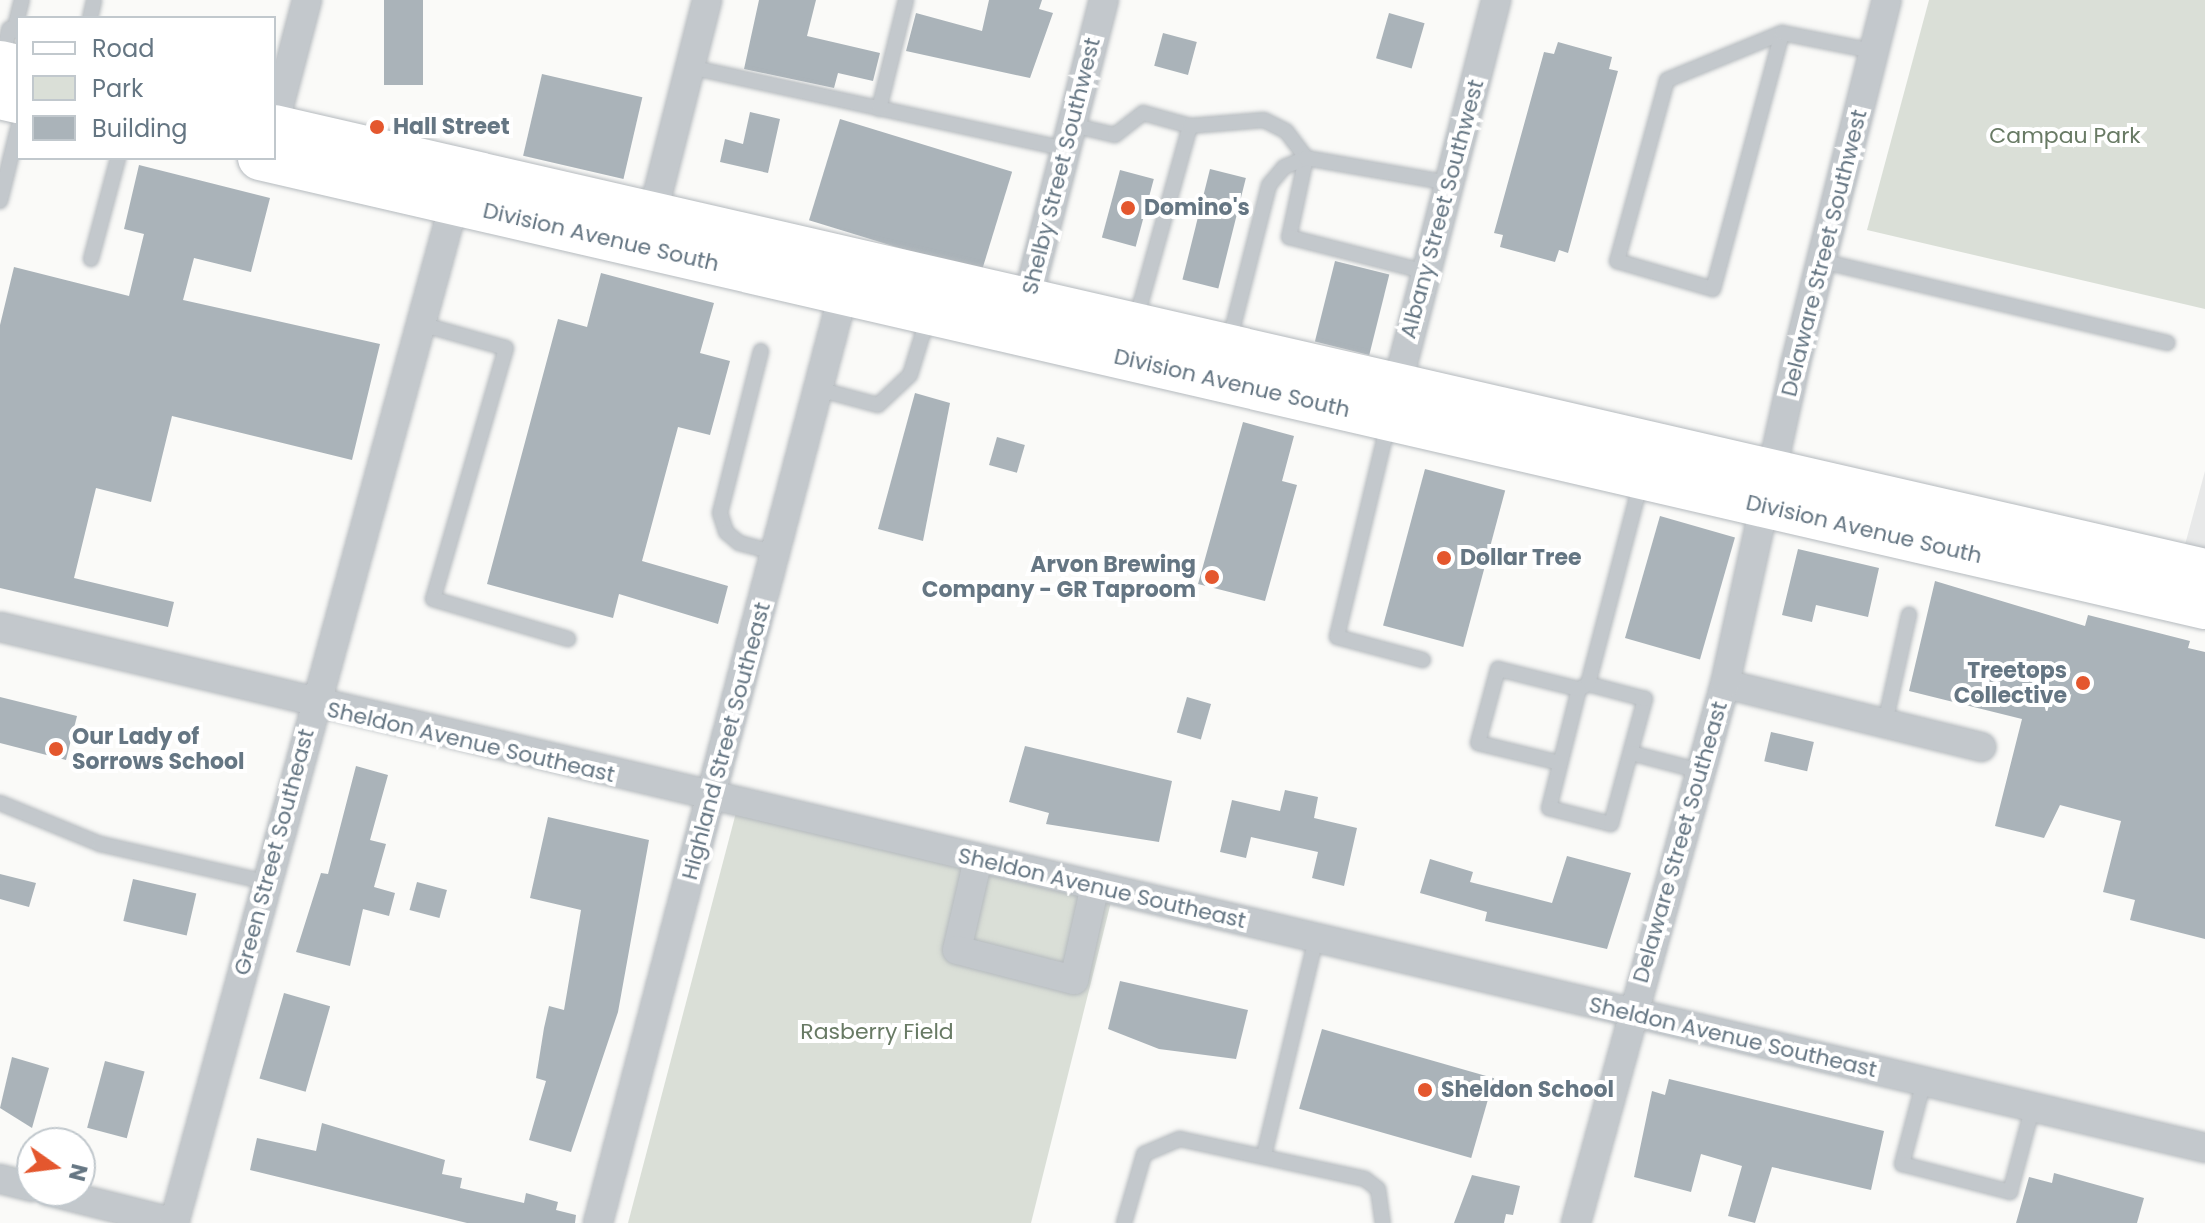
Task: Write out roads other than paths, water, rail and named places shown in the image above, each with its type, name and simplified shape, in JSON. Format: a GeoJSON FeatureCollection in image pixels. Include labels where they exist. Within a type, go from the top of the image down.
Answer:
{"type":"FeatureCollection","features":[{"type":"Feature","properties":{"kind":"main road","name":"Division Avenue South"},"geometry":{"type":"LineString","coordinates":[[276,148],[454,204],[648,231]]}},
{"type":"Feature","properties":{"kind":"main road","name":"Division Avenue South"},"geometry":{"type":"LineString","coordinates":[[276,148],[1770,489],[2205,607]]}},
{"type":"Feature","properties":{"kind":"main road","name":"Division Avenue South"},"geometry":{"type":"LineString","coordinates":[[847,276],[929,312],[1135,325],[1229,345],[1393,401],[1642,478],[1770,489],[2205,571]]}},
{"type":"Feature","properties":{"kind":"street"},"geometry":{"type":"LineString","coordinates":[[276,119],[307,0]]}},
{"type":"Feature","properties":{"kind":"street"},"geometry":{"type":"LineString","coordinates":[[648,231],[707,0]]}},
{"type":"Feature","properties":{"kind":"street","name":"Shelby Street Southwest"},"geometry":{"type":"LineString","coordinates":[[1023,316],[1104,0]]}},
{"type":"Feature","properties":{"kind":"street","name":"Albany Street Southwest"},"geometry":{"type":"LineString","coordinates":[[1393,401],[1496,0]]}},
{"type":"Feature","properties":{"kind":"street","name":"Delaware Street Southwest"},"geometry":{"type":"LineString","coordinates":[[1770,489],[1821,261],[1887,0]]}},
{"type":"Feature","properties":{"kind":"street","name":"Green Street Southeast"},"geometry":{"type":"LineString","coordinates":[[174,1223],[454,204]]}},
{"type":"Feature","properties":{"kind":"street","name":"Highland Street Southeast"},"geometry":{"type":"LineString","coordinates":[[598,1223],[847,276]]}},
{"type":"Feature","properties":{"kind":"street","name":"Delaware Street Southeast"},"geometry":{"type":"LineString","coordinates":[[1576,1223],[1631,1013],[1725,684],[1770,489]]}},
{"type":"Feature","properties":{"kind":"street","name":"Sheldon Avenue Southeast"},"geometry":{"type":"LineString","coordinates":[[0,627],[314,705],[1095,885],[2205,1148]]}},
{"type":"Feature","properties":{"kind":"street"},"geometry":{"type":"LineString","coordinates":[[1725,684],[1981,747]]}},
{"type":"Feature","properties":{"kind":"street"},"geometry":{"type":"LineString","coordinates":[[978,859],[957,950],[1074,980],[1095,885]]}},
{"type":"Feature","properties":{"kind":"street"},"geometry":{"type":"LineString","coordinates":[[96,1203],[174,1223]]}},
{"type":"Feature","properties":{"kind":"lane"},"geometry":{"type":"LineString","coordinates":[[879,109],[906,0]]}},
{"type":"Feature","properties":{"kind":"lane"},"geometry":{"type":"LineString","coordinates":[[9,56],[16,26]]}},
{"type":"Feature","properties":{"kind":"lane"},"geometry":{"type":"LineString","coordinates":[[1782,33],[1713,289],[1617,261],[1667,80],[1782,33],[1873,51]]}},
{"type":"Feature","properties":{"kind":"lane"},"geometry":{"type":"LineString","coordinates":[[690,67],[879,109],[1069,137],[1115,135],[1143,113],[1190,126],[1264,120],[1286,131],[1306,158],[1289,237],[1426,272]]}},
{"type":"Feature","properties":{"kind":"lane"},"geometry":{"type":"LineString","coordinates":[[1135,325],[1190,126]]}},
{"type":"Feature","properties":{"kind":"lane"},"geometry":{"type":"LineString","coordinates":[[0,201],[16,136]]}},
{"type":"Feature","properties":{"kind":"lane"},"geometry":{"type":"LineString","coordinates":[[1229,345],[1269,185],[1284,167],[1306,158],[1449,183]]}},
{"type":"Feature","properties":{"kind":"lane"},"geometry":{"type":"LineString","coordinates":[[91,259],[117,160]]}},
{"type":"Feature","properties":{"kind":"lane"},"geometry":{"type":"LineString","coordinates":[[1821,261],[2167,343]]}},
{"type":"Feature","properties":{"kind":"lane"},"geometry":{"type":"LineString","coordinates":[[818,389],[878,405],[910,375],[929,312]]}},
{"type":"Feature","properties":{"kind":"lane"},"geometry":{"type":"LineString","coordinates":[[421,324],[506,348],[433,599],[568,639]]}},
{"type":"Feature","properties":{"kind":"lane"},"geometry":{"type":"LineString","coordinates":[[761,351],[720,513],[726,532],[739,543],[776,553]]}},
{"type":"Feature","properties":{"kind":"lane"},"geometry":{"type":"LineString","coordinates":[[1393,401],[1337,637],[1423,660]]}},
{"type":"Feature","properties":{"kind":"lane"},"geometry":{"type":"LineString","coordinates":[[1560,763],[1478,743],[1498,669],[1583,686],[1645,699],[1611,824],[1549,808],[1560,763],[1583,686],[1642,478]]}},
{"type":"Feature","properties":{"kind":"lane"},"geometry":{"type":"LineString","coordinates":[[1885,723],[1909,615]]}},
{"type":"Feature","properties":{"kind":"lane"},"geometry":{"type":"LineString","coordinates":[[1631,753],[1700,771]]}},
{"type":"Feature","properties":{"kind":"lane"},"geometry":{"type":"LineString","coordinates":[[0,803],[100,844],[266,882]]}},
{"type":"Feature","properties":{"kind":"lane"},"geometry":{"type":"LineString","coordinates":[[1264,1155],[1316,939]]}},
{"type":"Feature","properties":{"kind":"lane"},"geometry":{"type":"LineString","coordinates":[[1924,1081],[1902,1164],[2010,1192],[2033,1106]]}},
{"type":"Feature","properties":{"kind":"lane"},"geometry":{"type":"LineString","coordinates":[[1124,1223],[1137,1166],[1155,1146],[1180,1139],[1365,1179],[1378,1189],[1383,1223]]}},
{"type":"Feature","properties":{"kind":"place","name":"Hall Street"},"geometry":{"type":"Point","coordinates":[377,127]}},
{"type":"Feature","properties":{"kind":"place","name":"Domino's"},"geometry":{"type":"Point","coordinates":[1128,208]}},
{"type":"Feature","properties":{"kind":"place","name":"Dollar Tree"},"geometry":{"type":"Point","coordinates":[1444,558]}},
{"type":"Feature","properties":{"kind":"place","name":"Arvon Brewing Company - GR Taproom"},"geometry":{"type":"Point","coordinates":[1212,577]}},
{"type":"Feature","properties":{"kind":"place","name":"Treetops Collective"},"geometry":{"type":"Point","coordinates":[2083,683]}},
{"type":"Feature","properties":{"kind":"place","name":"Our Lady of Sorrows School"},"geometry":{"type":"Point","coordinates":[56,749]}},
{"type":"Feature","properties":{"kind":"place","name":"Sheldon School"},"geometry":{"type":"Point","coordinates":[1425,1090]}},
{"type":"Feature","properties":{"kind":"park label","name":"Campau Park"},"geometry":{"type":"Point","coordinates":[2065,136]}},
{"type":"Feature","properties":{"kind":"park label","name":"Rasberry Field"},"geometry":{"type":"Point","coordinates":[877,1032]}}]}
